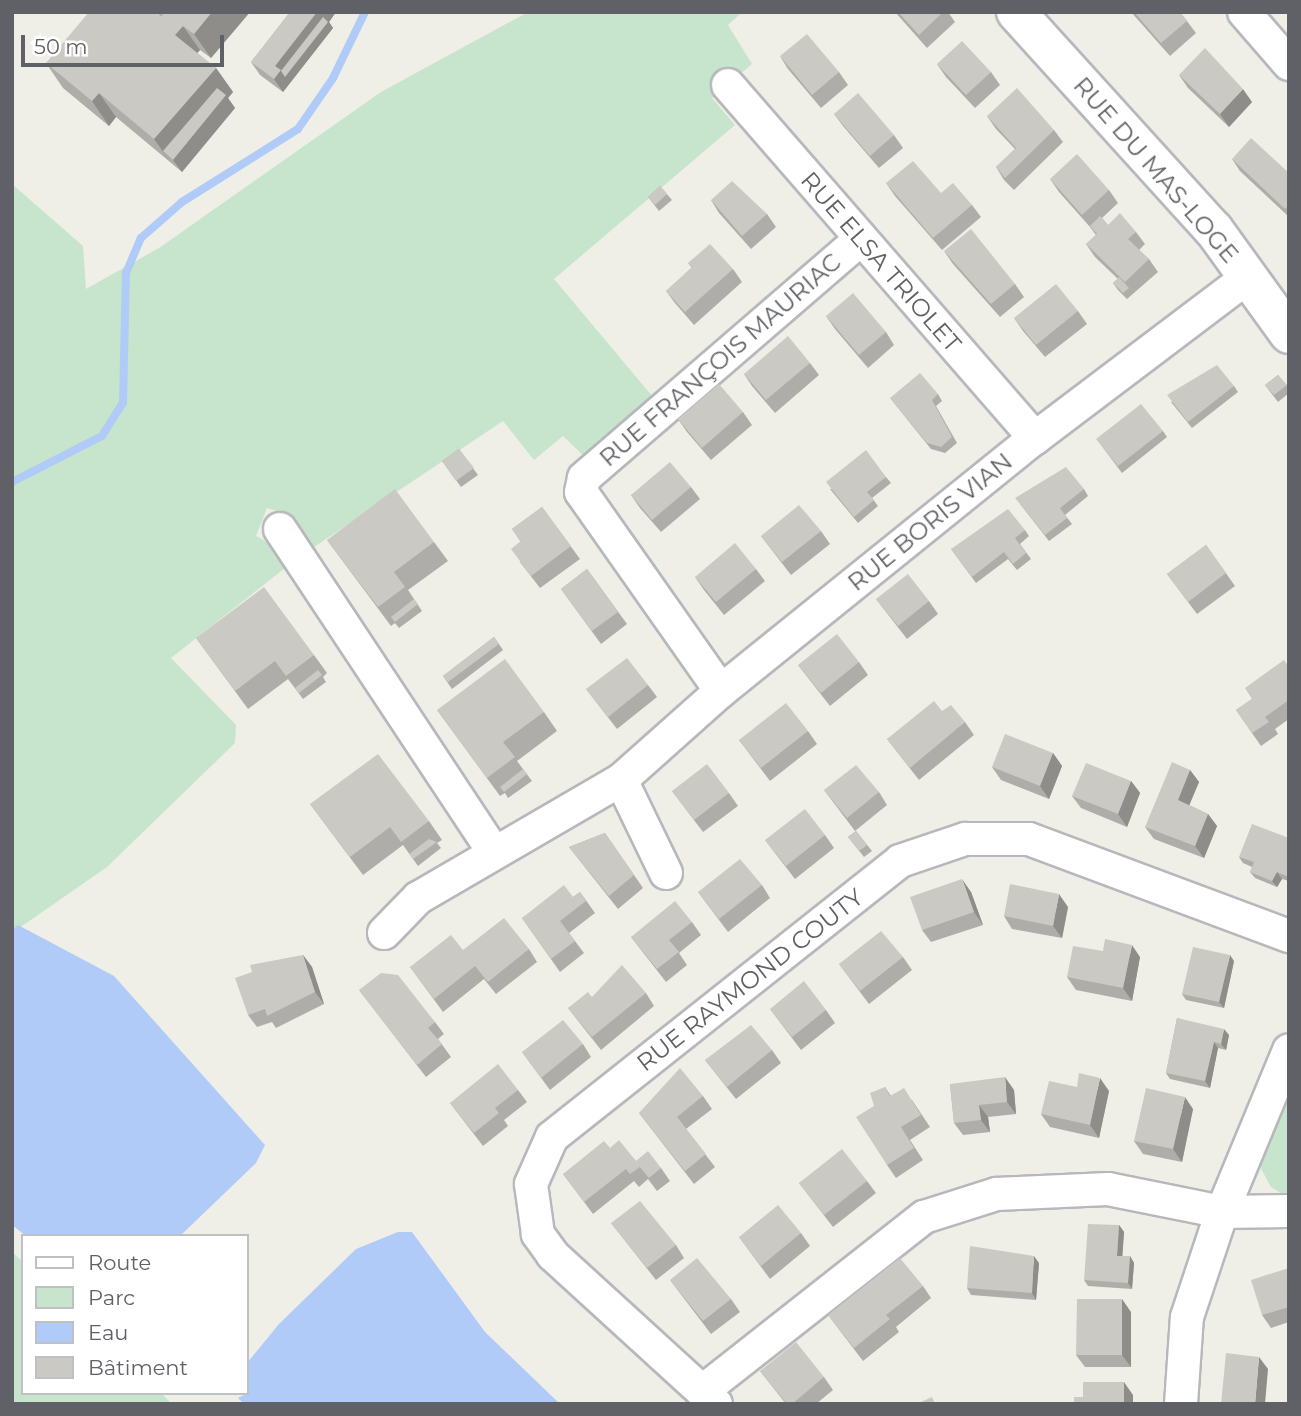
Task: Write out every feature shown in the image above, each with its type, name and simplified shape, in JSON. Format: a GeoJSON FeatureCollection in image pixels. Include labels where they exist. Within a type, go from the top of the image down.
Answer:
{"type":"FeatureCollection","features":[{"type":"Feature","properties":{"kind":"main road","name":"RUE DU MAS-LOGE"},"geometry":{"type":"LineString","coordinates":[[1016,12],[1249,276],[1289,334]]}},
{"type":"Feature","properties":{"kind":"street"},"geometry":{"type":"LineString","coordinates":[[1244,12],[1289,64]]}},
{"type":"Feature","properties":{"kind":"street","name":"RUE ELSA TRIOLET"},"geometry":{"type":"LineString","coordinates":[[728,85],[1035,438]]}},
{"type":"Feature","properties":{"kind":"street","name":"RUE FRANÇOIS MAURIAC"},"geometry":{"type":"LineString","coordinates":[[721,691],[581,492],[584,478],[861,239]]}},
{"type":"Feature","properties":{"kind":"street","name":"RUE BORIS VIAN"},"geometry":{"type":"LineString","coordinates":[[384,933],[418,898],[621,780],[721,691],[1035,438],[1249,276]]}},
{"type":"Feature","properties":{"kind":"street"},"geometry":{"type":"LineString","coordinates":[[280,529],[412,737],[494,852]]}},
{"type":"Feature","properties":{"kind":"street"},"geometry":{"type":"LineString","coordinates":[[621,780],[666,873]]}},
{"type":"Feature","properties":{"kind":"street","name":"RUE RAYMOND COUTY"},"geometry":{"type":"LineString","coordinates":[[710,1397],[553,1255],[531,1204],[534,1168],[552,1137],[900,862],[965,839],[1029,839],[1289,936]]}},
{"type":"Feature","properties":{"kind":"street"},"geometry":{"type":"LineString","coordinates":[[1181,1404],[1187,1317],[1222,1212],[1289,1050]]}},
{"type":"Feature","properties":{"kind":"street"},"geometry":{"type":"LineString","coordinates":[[710,1397],[924,1217],[996,1194],[1108,1189],[1222,1212],[1289,1211]]}},
{"type":"Feature","properties":{"kind":"green space"},"geometry":{"type":"Polygon","coordinates":[[[528,12],[742,12],[728,25],[752,64],[712,98],[735,125],[554,279],[663,409],[595,467],[563,436],[534,460],[503,421],[308,551],[292,516],[267,508],[256,536],[276,547],[285,568],[171,658],[236,725],[235,743],[107,867],[12,933],[12,184],[83,246],[86,289],[159,248],[381,92],[528,12]]]}},
{"type":"Feature","properties":{"kind":"green space"},"geometry":{"type":"Polygon","coordinates":[[[1289,1096],[1287,1197],[1271,1187],[1259,1165],[1289,1096]]]}},
{"type":"Feature","properties":{"kind":"green space"},"geometry":{"type":"Polygon","coordinates":[[[12,1252],[21,1260],[21,1395],[163,1395],[172,1404],[12,1404],[12,1252]]]}},
{"type":"Feature","properties":{"kind":"water"},"geometry":{"type":"Polygon","coordinates":[[[18,925],[114,976],[265,1145],[256,1163],[182,1234],[23,1234],[12,1225],[12,930],[18,925]]]}},
{"type":"Feature","properties":{"kind":"water"},"geometry":{"type":"Polygon","coordinates":[[[398,1232],[412,1232],[485,1332],[560,1404],[244,1404],[238,1398],[248,1395],[248,1362],[279,1324],[356,1249],[398,1232]]]}},
{"type":"Feature","properties":{"kind":"building"},"geometry":{"type":"Polygon","coordinates":[[[89,12],[155,12],[161,17],[165,12],[212,12],[194,34],[183,26],[175,35],[216,68],[154,139],[99,93],[92,101],[46,63],[89,12]]]}},
{"type":"Feature","properties":{"kind":"building"},"geometry":{"type":"Polygon","coordinates":[[[290,12],[317,12],[275,66],[281,70],[274,79],[251,62],[290,12]]]}},
{"type":"Feature","properties":{"kind":"building"},"geometry":{"type":"Polygon","coordinates":[[[898,12],[943,12],[919,35],[898,12]]]}},
{"type":"Feature","properties":{"kind":"building"},"geometry":{"type":"Polygon","coordinates":[[[1134,12],[1180,12],[1187,21],[1161,43],[1134,12]]]}},
{"type":"Feature","properties":{"kind":"building"},"geometry":{"type":"Polygon","coordinates":[[[323,17],[328,22],[285,77],[281,71],[323,17]]]}},
{"type":"Feature","properties":{"kind":"building"},"geometry":{"type":"Polygon","coordinates":[[[807,34],[839,72],[812,95],[780,56],[807,34]]]}},
{"type":"Feature","properties":{"kind":"building"},"geometry":{"type":"Polygon","coordinates":[[[962,41],[991,72],[966,95],[937,64],[962,41]]]}},
{"type":"Feature","properties":{"kind":"building"},"geometry":{"type":"Polygon","coordinates":[[[1205,48],[1243,89],[1220,114],[1179,75],[1205,48]]]}},
{"type":"Feature","properties":{"kind":"building"},"geometry":{"type":"Polygon","coordinates":[[[217,88],[226,95],[173,160],[163,151],[217,88]]]}},
{"type":"Feature","properties":{"kind":"building"},"geometry":{"type":"Polygon","coordinates":[[[1017,88],[1054,130],[1005,178],[996,167],[1016,148],[987,116],[1017,88]]]}},
{"type":"Feature","properties":{"kind":"building"},"geometry":{"type":"Polygon","coordinates":[[[858,93],[894,135],[870,156],[834,114],[858,93]]]}},
{"type":"Feature","properties":{"kind":"building"},"geometry":{"type":"Polygon","coordinates":[[[1251,138],[1289,173],[1289,205],[1285,209],[1232,159],[1251,138]]]}},
{"type":"Feature","properties":{"kind":"building"},"geometry":{"type":"Polygon","coordinates":[[[1077,154],[1109,190],[1082,215],[1050,179],[1077,154]]]}},
{"type":"Feature","properties":{"kind":"building"},"geometry":{"type":"Polygon","coordinates":[[[913,161],[941,193],[953,183],[972,205],[933,238],[886,183],[913,161]]]}},
{"type":"Feature","properties":{"kind":"building"},"geometry":{"type":"Polygon","coordinates":[[[732,181],[767,214],[742,236],[711,200],[732,181]]]}},
{"type":"Feature","properties":{"kind":"building"},"geometry":{"type":"Polygon","coordinates":[[[660,186],[667,194],[655,205],[648,197],[660,186]]]}},
{"type":"Feature","properties":{"kind":"building"},"geometry":{"type":"Polygon","coordinates":[[[1120,213],[1136,232],[1128,239],[1149,259],[1125,282],[1086,244],[1097,234],[1090,226],[1100,216],[1108,225],[1120,213]]]}},
{"type":"Feature","properties":{"kind":"building"},"geometry":{"type":"Polygon","coordinates":[[[971,229],[1015,284],[991,304],[944,251],[971,229]]]}},
{"type":"Feature","properties":{"kind":"building"},"geometry":{"type":"Polygon","coordinates":[[[710,244],[733,269],[685,312],[666,291],[692,267],[688,263],[710,244]]]}},
{"type":"Feature","properties":{"kind":"building"},"geometry":{"type":"Polygon","coordinates":[[[1119,277],[1129,288],[1123,293],[1113,283],[1119,277]]]}},
{"type":"Feature","properties":{"kind":"building"},"geometry":{"type":"Polygon","coordinates":[[[1056,284],[1078,311],[1036,345],[1014,318],[1056,284]]]}},
{"type":"Feature","properties":{"kind":"building"},"geometry":{"type":"Polygon","coordinates":[[[853,293],[886,332],[859,355],[826,316],[853,293]]]}},
{"type":"Feature","properties":{"kind":"building"},"geometry":{"type":"Polygon","coordinates":[[[788,336],[810,363],[766,400],[744,374],[788,336]]]}},
{"type":"Feature","properties":{"kind":"building"},"geometry":{"type":"Polygon","coordinates":[[[1217,365],[1234,386],[1188,422],[1167,395],[1217,365]]]}},
{"type":"Feature","properties":{"kind":"building"},"geometry":{"type":"Polygon","coordinates":[[[920,373],[938,394],[932,400],[952,437],[941,447],[927,443],[890,398],[920,373]]]}},
{"type":"Feature","properties":{"kind":"building"},"geometry":{"type":"Polygon","coordinates":[[[1278,375],[1287,385],[1274,395],[1265,385],[1278,375]]]}},
{"type":"Feature","properties":{"kind":"building"},"geometry":{"type":"Polygon","coordinates":[[[719,384],[743,412],[702,448],[678,419],[719,384]]]}},
{"type":"Feature","properties":{"kind":"building"},"geometry":{"type":"Polygon","coordinates":[[[1141,404],[1163,431],[1118,466],[1096,439],[1141,404]]]}},
{"type":"Feature","properties":{"kind":"building"},"geometry":{"type":"Polygon","coordinates":[[[459,449],[474,468],[456,481],[442,461],[459,449]]]}},
{"type":"Feature","properties":{"kind":"building"},"geometry":{"type":"Polygon","coordinates":[[[866,450],[886,477],[867,492],[874,500],[854,517],[826,482],[866,450]]]}},
{"type":"Feature","properties":{"kind":"building"},"geometry":{"type":"Polygon","coordinates":[[[670,462],[691,487],[652,520],[631,495],[670,462]]]}},
{"type":"Feature","properties":{"kind":"building"},"geometry":{"type":"Polygon","coordinates":[[[1066,467],[1084,489],[1060,508],[1067,518],[1045,535],[1015,498],[1066,467]]]}},
{"type":"Feature","properties":{"kind":"building"},"geometry":{"type":"Polygon","coordinates":[[[395,489],[434,542],[394,572],[405,587],[378,607],[327,540],[395,489]]]}},
{"type":"Feature","properties":{"kind":"building"},"geometry":{"type":"Polygon","coordinates":[[[799,505],[821,531],[782,562],[761,536],[799,505]]]}},
{"type":"Feature","properties":{"kind":"building"},"geometry":{"type":"Polygon","coordinates":[[[542,507],[571,546],[531,576],[511,549],[521,541],[512,529],[542,507]]]}},
{"type":"Feature","properties":{"kind":"building"},"geometry":{"type":"Polygon","coordinates":[[[1008,509],[1025,530],[1015,538],[1026,553],[1013,564],[1004,552],[972,577],[951,549],[1008,509]]]}},
{"type":"Feature","properties":{"kind":"building"},"geometry":{"type":"Polygon","coordinates":[[[735,543],[756,569],[716,602],[695,577],[735,543]]]}},
{"type":"Feature","properties":{"kind":"building"},"geometry":{"type":"Polygon","coordinates":[[[1206,545],[1226,573],[1188,602],[1167,574],[1206,545]]]}},
{"type":"Feature","properties":{"kind":"building"},"geometry":{"type":"Polygon","coordinates":[[[587,569],[618,612],[592,631],[561,589],[587,569]]]}},
{"type":"Feature","properties":{"kind":"building"},"geometry":{"type":"Polygon","coordinates":[[[908,574],[929,601],[898,626],[876,599],[908,574]]]}},
{"type":"Feature","properties":{"kind":"building"},"geometry":{"type":"Polygon","coordinates":[[[264,587],[314,655],[286,676],[275,661],[235,691],[196,638],[264,587]]]}},
{"type":"Feature","properties":{"kind":"building"},"geometry":{"type":"Polygon","coordinates":[[[414,599],[418,604],[395,622],[391,617],[414,599]]]}},
{"type":"Feature","properties":{"kind":"building"},"geometry":{"type":"Polygon","coordinates":[[[837,634],[859,662],[821,693],[798,665],[837,634]]]}},
{"type":"Feature","properties":{"kind":"building"},"geometry":{"type":"Polygon","coordinates":[[[494,637],[499,644],[448,682],[443,676],[494,637]]]}},
{"type":"Feature","properties":{"kind":"building"},"geometry":{"type":"Polygon","coordinates":[[[627,658],[648,685],[608,717],[586,689],[627,658]]]}},
{"type":"Feature","properties":{"kind":"building"},"geometry":{"type":"Polygon","coordinates":[[[505,659],[544,712],[503,742],[515,757],[487,778],[437,710],[505,659]]]}},
{"type":"Feature","properties":{"kind":"building"},"geometry":{"type":"Polygon","coordinates":[[[1284,660],[1289,667],[1289,700],[1265,717],[1269,722],[1252,733],[1236,710],[1252,699],[1245,688],[1284,660]]]}},
{"type":"Feature","properties":{"kind":"building"},"geometry":{"type":"Polygon","coordinates":[[[318,670],[322,675],[299,693],[295,688],[318,670]]]}},
{"type":"Feature","properties":{"kind":"building"},"geometry":{"type":"Polygon","coordinates":[[[934,701],[942,711],[951,705],[965,722],[910,768],[887,739],[934,701]]]}},
{"type":"Feature","properties":{"kind":"building"},"geometry":{"type":"Polygon","coordinates":[[[786,703],[808,731],[761,768],[739,740],[786,703]]]}},
{"type":"Feature","properties":{"kind":"building"},"geometry":{"type":"Polygon","coordinates":[[[1005,734],[1053,753],[1040,786],[992,767],[1005,734]]]}},
{"type":"Feature","properties":{"kind":"building"},"geometry":{"type":"Polygon","coordinates":[[[378,754],[429,821],[401,842],[390,827],[350,857],[310,804],[378,754]]]}},
{"type":"Feature","properties":{"kind":"building"},"geometry":{"type":"Polygon","coordinates":[[[1172,762],[1190,770],[1178,800],[1208,814],[1195,846],[1145,827],[1172,762]]]}},
{"type":"Feature","properties":{"kind":"building"},"geometry":{"type":"Polygon","coordinates":[[[1086,763],[1131,781],[1118,814],[1072,796],[1086,763]]]}},
{"type":"Feature","properties":{"kind":"building"},"geometry":{"type":"Polygon","coordinates":[[[707,764],[729,793],[694,820],[672,791],[707,764]]]}},
{"type":"Feature","properties":{"kind":"building"},"geometry":{"type":"Polygon","coordinates":[[[856,765],[879,792],[847,818],[824,790],[856,765]]]}},
{"type":"Feature","properties":{"kind":"building"},"geometry":{"type":"Polygon","coordinates":[[[523,769],[527,774],[504,792],[500,787],[523,769]]]}},
{"type":"Feature","properties":{"kind":"building"},"geometry":{"type":"Polygon","coordinates":[[[805,809],[825,835],[786,866],[765,840],[805,809]]]}},
{"type":"Feature","properties":{"kind":"building"},"geometry":{"type":"Polygon","coordinates":[[[1252,824],[1289,838],[1289,877],[1277,872],[1272,881],[1250,872],[1254,862],[1239,857],[1252,824]]]}},
{"type":"Feature","properties":{"kind":"building"},"geometry":{"type":"Polygon","coordinates":[[[856,831],[867,845],[859,851],[848,837],[856,831]]]}},
{"type":"Feature","properties":{"kind":"building"},"geometry":{"type":"Polygon","coordinates":[[[605,833],[634,875],[609,896],[569,847],[605,833]]]}},
{"type":"Feature","properties":{"kind":"building"},"geometry":{"type":"Polygon","coordinates":[[[429,839],[437,842],[413,859],[409,854],[429,839]]]}},
{"type":"Feature","properties":{"kind":"building"},"geometry":{"type":"Polygon","coordinates":[[[740,859],[762,885],[719,919],[698,892],[740,859]]]}},
{"type":"Feature","properties":{"kind":"building"},"geometry":{"type":"Polygon","coordinates":[[[962,879],[974,912],[922,930],[910,897],[962,879]]]}},
{"type":"Feature","properties":{"kind":"building"},"geometry":{"type":"Polygon","coordinates":[[[1010,884],[1059,894],[1053,926],[1004,916],[1010,884]]]}},
{"type":"Feature","properties":{"kind":"building"},"geometry":{"type":"Polygon","coordinates":[[[564,885],[573,897],[580,892],[586,901],[560,921],[575,941],[551,959],[522,918],[564,885]]]}},
{"type":"Feature","properties":{"kind":"building"},"geometry":{"type":"Polygon","coordinates":[[[675,901],[692,922],[669,940],[679,952],[657,969],[631,937],[675,901]]]}},
{"type":"Feature","properties":{"kind":"building"},"geometry":{"type":"Polygon","coordinates":[[[504,918],[529,949],[488,982],[475,966],[434,999],[410,967],[451,935],[463,950],[504,918]]]}},
{"type":"Feature","properties":{"kind":"building"},"geometry":{"type":"Polygon","coordinates":[[[881,931],[903,957],[860,991],[839,964],[881,931]]]}},
{"type":"Feature","properties":{"kind":"building"},"geometry":{"type":"Polygon","coordinates":[[[1105,939],[1132,945],[1123,988],[1067,977],[1073,946],[1103,951],[1105,939]]]}},
{"type":"Feature","properties":{"kind":"building"},"geometry":{"type":"Polygon","coordinates":[[[1193,947],[1230,955],[1219,1002],[1182,994],[1193,947]]]}},
{"type":"Feature","properties":{"kind":"building"},"geometry":{"type":"Polygon","coordinates":[[[303,955],[315,992],[267,1016],[265,1009],[248,1015],[235,978],[252,972],[250,965],[303,955]]]}},
{"type":"Feature","properties":{"kind":"building"},"geometry":{"type":"Polygon","coordinates":[[[622,965],[646,993],[592,1037],[568,1008],[588,992],[592,997],[622,965]]]}},
{"type":"Feature","properties":{"kind":"building"},"geometry":{"type":"Polygon","coordinates":[[[381,973],[398,975],[435,1022],[428,1028],[442,1044],[417,1065],[359,990],[381,973]]]}},
{"type":"Feature","properties":{"kind":"building"},"geometry":{"type":"Polygon","coordinates":[[[804,981],[826,1010],[792,1037],[770,1009],[804,981]]]}},
{"type":"Feature","properties":{"kind":"building"},"geometry":{"type":"Polygon","coordinates":[[[1177,1018],[1224,1029],[1221,1044],[1214,1042],[1205,1081],[1166,1073],[1177,1018]]]}},
{"type":"Feature","properties":{"kind":"building"},"geometry":{"type":"Polygon","coordinates":[[[563,1020],[583,1044],[541,1078],[522,1052],[563,1020]]]}},
{"type":"Feature","properties":{"kind":"building"},"geometry":{"type":"Polygon","coordinates":[[[751,1025],[772,1050],[727,1087],[705,1060],[751,1025]]]}},
{"type":"Feature","properties":{"kind":"building"},"geometry":{"type":"Polygon","coordinates":[[[498,1064],[518,1090],[495,1108],[499,1113],[474,1133],[450,1103],[498,1064]]]}},
{"type":"Feature","properties":{"kind":"building"},"geometry":{"type":"Polygon","coordinates":[[[680,1068],[703,1096],[677,1117],[706,1154],[685,1171],[639,1113],[680,1068]]]}},
{"type":"Feature","properties":{"kind":"building"},"geometry":{"type":"Polygon","coordinates":[[[1079,1073],[1100,1078],[1090,1125],[1041,1114],[1049,1081],[1077,1087],[1079,1073]]]}},
{"type":"Feature","properties":{"kind":"building"},"geometry":{"type":"Polygon","coordinates":[[[1005,1077],[1007,1102],[979,1105],[981,1120],[954,1123],[950,1084],[1005,1077]]]}},
{"type":"Feature","properties":{"kind":"building"},"geometry":{"type":"Polygon","coordinates":[[[885,1087],[890,1096],[904,1088],[921,1115],[901,1127],[914,1148],[887,1165],[856,1117],[874,1106],[870,1093],[885,1087]]]}},
{"type":"Feature","properties":{"kind":"building"},"geometry":{"type":"Polygon","coordinates":[[[1146,1088],[1185,1097],[1173,1149],[1134,1141],[1146,1088]]]}},
{"type":"Feature","properties":{"kind":"building"},"geometry":{"type":"Polygon","coordinates":[[[619,1140],[636,1161],[648,1151],[661,1168],[649,1178],[640,1167],[630,1174],[626,1169],[584,1202],[563,1174],[604,1141],[610,1148],[619,1140]]]}},
{"type":"Feature","properties":{"kind":"building"},"geometry":{"type":"Polygon","coordinates":[[[842,1149],[867,1181],[824,1215],[799,1183],[842,1149]]]}},
{"type":"Feature","properties":{"kind":"building"},"geometry":{"type":"Polygon","coordinates":[[[640,1201],[676,1245],[647,1268],[611,1223],[640,1201]]]}},
{"type":"Feature","properties":{"kind":"building"},"geometry":{"type":"Polygon","coordinates":[[[778,1205],[801,1233],[761,1266],[739,1237],[778,1205]]]}},
{"type":"Feature","properties":{"kind":"building"},"geometry":{"type":"Polygon","coordinates":[[[1088,1224],[1119,1225],[1117,1256],[1130,1256],[1128,1283],[1084,1280],[1088,1224]]]}},
{"type":"Feature","properties":{"kind":"building"},"geometry":{"type":"Polygon","coordinates":[[[970,1246],[1034,1256],[1032,1293],[967,1288],[970,1246]]]}},
{"type":"Feature","properties":{"kind":"building"},"geometry":{"type":"Polygon","coordinates":[[[697,1258],[731,1299],[703,1321],[670,1280],[697,1258]]]}},
{"type":"Feature","properties":{"kind":"building"},"geometry":{"type":"Polygon","coordinates":[[[900,1258],[923,1286],[886,1315],[890,1319],[854,1348],[828,1315],[900,1258]]]}},
{"type":"Feature","properties":{"kind":"building"},"geometry":{"type":"Polygon","coordinates":[[[1289,1268],[1289,1307],[1262,1315],[1251,1280],[1289,1268]]]}},
{"type":"Feature","properties":{"kind":"building"},"geometry":{"type":"Polygon","coordinates":[[[1077,1299],[1122,1299],[1122,1355],[1076,1355],[1077,1299]]]}},
{"type":"Feature","properties":{"kind":"building"},"geometry":{"type":"Polygon","coordinates":[[[796,1342],[824,1377],[792,1404],[787,1404],[760,1371],[796,1342]]]}},
{"type":"Feature","properties":{"kind":"building"},"geometry":{"type":"Polygon","coordinates":[[[1226,1353],[1259,1357],[1255,1404],[1221,1404],[1226,1353]]]}},
{"type":"Feature","properties":{"kind":"building"},"geometry":{"type":"Polygon","coordinates":[[[1083,1382],[1124,1382],[1124,1404],[1074,1404],[1074,1397],[1083,1397],[1083,1382]]]}},
{"type":"Feature","properties":{"kind":"building"},"geometry":{"type":"Polygon","coordinates":[[[932,1397],[935,1404],[922,1404],[921,1402],[932,1397]]]}},
{"type":"Feature","properties":{"kind":"waterway"},"geometry":{"type":"LineString","coordinates":[[12,482],[102,436],[123,403],[126,273],[141,238],[182,202],[298,129],[333,78],[365,12]]}}]}
